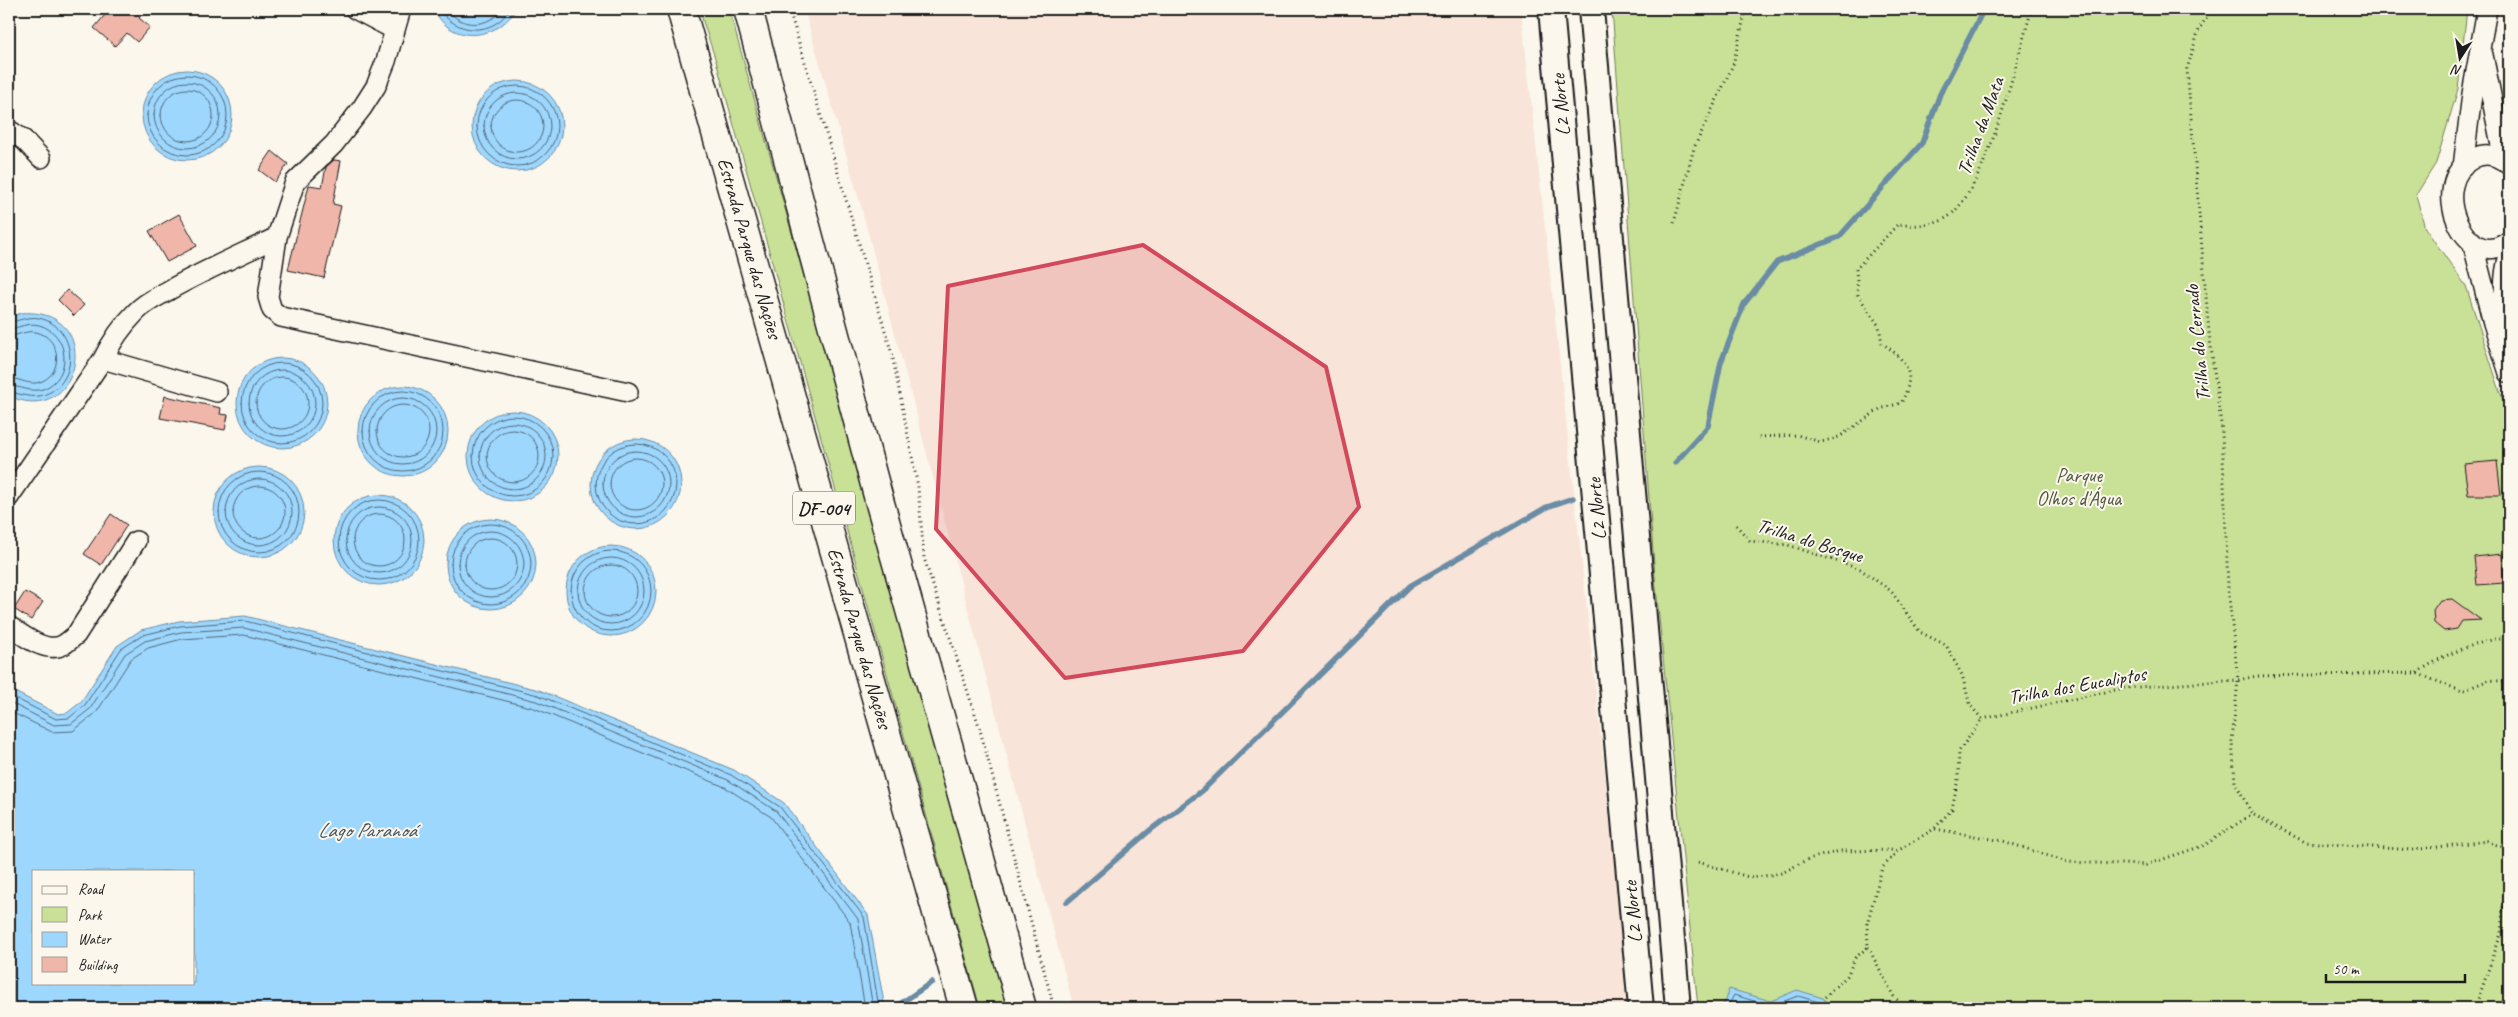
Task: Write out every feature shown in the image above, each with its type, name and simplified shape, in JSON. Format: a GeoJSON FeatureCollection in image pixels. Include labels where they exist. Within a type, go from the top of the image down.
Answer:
{"type":"FeatureCollection","features":[{"type":"Feature","properties":{"kind":"highway","name":"Estrada Parque das Nações"},"geometry":{"type":"LineString","coordinates":[[681,9],[964,1008]]}},
{"type":"Feature","properties":{"kind":"highway","name":"DF-004"},"geometry":{"type":"LineString","coordinates":[[748,9],[878,496],[1022,1008]]}},
{"type":"Feature","properties":{"kind":"main road","name":"L2 Norte"},"geometry":{"type":"LineString","coordinates":[[1551,9],[1641,1008]]}},
{"type":"Feature","properties":{"kind":"main road","name":"L2 Norte"},"geometry":{"type":"LineString","coordinates":[[1590,9],[1678,1008]]}},
{"type":"Feature","properties":{"kind":"street"},"geometry":{"type":"LineString","coordinates":[[356,9],[395,30]]}},
{"type":"Feature","properties":{"kind":"street"},"geometry":{"type":"LineString","coordinates":[[400,9],[376,86],[362,108],[334,144],[295,182],[277,237],[268,297],[272,310],[281,317],[628,392]]}},
{"type":"Feature","properties":{"kind":"street"},"geometry":{"type":"LineString","coordinates":[[2487,9],[2482,46],[2472,94],[2463,167],[2453,186],[2452,210],[2458,223],[2472,241],[2481,248],[2492,250],[2509,241]]}},
{"type":"Feature","properties":{"kind":"street"},"geometry":{"type":"LineString","coordinates":[[2482,46],[2507,162]]}},
{"type":"Feature","properties":{"kind":"street"},"geometry":{"type":"LineString","coordinates":[[9,130],[24,140],[41,158]]}},
{"type":"Feature","properties":{"kind":"street"},"geometry":{"type":"LineString","coordinates":[[2463,167],[2482,154],[2496,156],[2507,162]]}},
{"type":"Feature","properties":{"kind":"street"},"geometry":{"type":"LineString","coordinates":[[9,497],[103,359],[113,339],[137,310],[189,279],[277,237]]}},
{"type":"Feature","properties":{"kind":"street"},"geometry":{"type":"LineString","coordinates":[[2472,241],[2493,323],[2509,372]]}},
{"type":"Feature","properties":{"kind":"street"},"geometry":{"type":"LineString","coordinates":[[2509,255],[2505,268],[2504,290],[2509,320]]}},
{"type":"Feature","properties":{"kind":"street"},"geometry":{"type":"LineString","coordinates":[[103,359],[216,392]]}},
{"type":"Feature","properties":{"kind":"street"},"geometry":{"type":"LineString","coordinates":[[9,626],[24,636],[46,646],[62,646],[76,634],[136,541]]}},
{"type":"Feature","properties":{"kind":"path"},"geometry":{"type":"LineString","coordinates":[[789,9],[892,354],[918,487],[924,558],[979,726],[1054,1008]]}},
{"type":"Feature","properties":{"kind":"path"},"geometry":{"type":"LineString","coordinates":[[1674,223],[1694,148],[1733,66],[1746,9]]}},
{"type":"Feature","properties":{"kind":"path","name":"Trilha da Mata"},"geometry":{"type":"LineString","coordinates":[[1759,438],[1797,435],[1821,442],[1838,437],[1880,409],[1900,403],[1908,388],[1909,371],[1897,355],[1882,343],[1879,326],[1858,295],[1856,269],[1897,225],[1927,224],[1946,218],[1972,190],[2014,80],[2032,9]]}},
{"type":"Feature","properties":{"kind":"path","name":"Trilha do Cerrado"},"geometry":{"type":"LineString","coordinates":[[2212,9],[2199,29],[2187,69],[2209,332],[2222,431],[2228,588],[2238,680],[2232,741],[2236,782],[2252,814]]}},
{"type":"Feature","properties":{"kind":"path","name":"Trilha do Bosque"},"geometry":{"type":"LineString","coordinates":[[1736,525],[1750,541],[1788,546],[1860,569],[1891,591],[1920,632],[1946,646],[1962,675],[1970,705],[1982,719]]}},
{"type":"Feature","properties":{"kind":"path"},"geometry":{"type":"LineString","coordinates":[[2416,674],[2438,658],[2481,641],[2509,636]]}},
{"type":"Feature","properties":{"kind":"path"},"geometry":{"type":"LineString","coordinates":[[2416,674],[2462,691],[2489,680],[2509,682]]}},
{"type":"Feature","properties":{"kind":"path","name":"Trilha dos Eucaliptos"},"geometry":{"type":"LineString","coordinates":[[1982,719],[2124,688],[2238,680],[2257,676],[2416,674]]}},
{"type":"Feature","properties":{"kind":"path"},"geometry":{"type":"LineString","coordinates":[[1907,1008],[1894,997],[1868,947],[1868,924],[1882,868],[1899,850],[1934,829],[1952,810],[1958,780],[1958,751],[1982,719]]}},
{"type":"Feature","properties":{"kind":"path"},"geometry":{"type":"LineString","coordinates":[[1934,829],[2003,841],[2067,862],[2146,865],[2205,845],[2252,814],[2305,842],[2412,850],[2487,841],[2509,852]]}},
{"type":"Feature","properties":{"kind":"path"},"geometry":{"type":"LineString","coordinates":[[1698,862],[1752,878],[1782,872],[1808,859],[1840,852],[1899,850]]}},
{"type":"Feature","properties":{"kind":"path"},"geometry":{"type":"LineString","coordinates":[[2475,1008],[2501,934],[2504,893],[2509,881]]}},
{"type":"Feature","properties":{"kind":"path"},"geometry":{"type":"LineString","coordinates":[[1825,997],[1847,976],[1855,958],[1868,947]]}},
{"type":"Feature","properties":{"kind":"highlighted area"},"geometry":{"type":"Polygon","coordinates":[[[1143,245],[1326,367],[1359,507],[1243,651],[1065,678],[936,529],[948,286],[1143,245]]]}},
{"type":"Feature","properties":{"kind":"shaded area"},"geometry":{"type":"Polygon","coordinates":[[[804,9],[1521,9],[1619,902],[1626,1008],[1074,1008],[861,206],[804,9]]]}},
{"type":"Feature","properties":{"kind":"green space"},"geometry":{"type":"Polygon","coordinates":[[[699,9],[729,9],[1009,1008],[980,1008],[716,61],[699,9]]]}},
{"type":"Feature","properties":{"kind":"green space","name":"Parque Olhos d'Água"},"geometry":{"type":"Polygon","coordinates":[[[1612,9],[2467,9],[2458,89],[2436,163],[2416,195],[2425,228],[2466,286],[2509,419],[2509,1008],[1698,1008],[1655,577],[1612,9]]]}},
{"type":"Feature","properties":{"kind":"water"},"geometry":{"type":"Polygon","coordinates":[[[434,9],[516,9],[498,27],[474,34],[462,33],[451,29],[441,21],[434,9]]]}},
{"type":"Feature","properties":{"kind":"water"},"geometry":{"type":"Polygon","coordinates":[[[187,70],[204,74],[219,83],[228,98],[232,115],[228,132],[219,147],[204,156],[187,160],[170,156],[155,147],[146,132],[142,115],[146,98],[155,83],[170,74],[187,70]]]}},
{"type":"Feature","properties":{"kind":"water"},"geometry":{"type":"Polygon","coordinates":[[[517,81],[534,85],[549,94],[558,109],[562,126],[558,143],[549,158],[534,167],[517,171],[500,167],[485,158],[476,143],[472,126],[476,109],[485,94],[500,85],[517,81]]]}},
{"type":"Feature","properties":{"kind":"water"},"geometry":{"type":"Polygon","coordinates":[[[21,313],[48,316],[65,328],[74,345],[74,365],[67,383],[54,396],[34,402],[9,396],[9,318],[21,313]]]}},
{"type":"Feature","properties":{"kind":"water"},"geometry":{"type":"Polygon","coordinates":[[[282,358],[299,362],[314,371],[323,386],[327,403],[323,420],[314,435],[299,444],[282,448],[265,444],[250,435],[241,420],[237,403],[241,386],[250,371],[265,362],[282,358]]]}},
{"type":"Feature","properties":{"kind":"water"},"geometry":{"type":"Polygon","coordinates":[[[403,386],[420,390],[435,399],[444,414],[448,431],[444,448],[435,463],[420,472],[403,476],[386,472],[371,463],[362,448],[358,431],[362,414],[371,399],[386,390],[403,386]]]}},
{"type":"Feature","properties":{"kind":"water"},"geometry":{"type":"Polygon","coordinates":[[[513,411],[530,415],[545,424],[554,439],[558,456],[554,473],[545,488],[530,497],[513,501],[496,497],[481,488],[472,473],[468,456],[472,439],[481,424],[496,415],[513,411]]]}},
{"type":"Feature","properties":{"kind":"water"},"geometry":{"type":"Polygon","coordinates":[[[636,439],[653,443],[668,452],[677,467],[681,484],[677,501],[668,516],[653,525],[636,529],[619,525],[604,516],[595,501],[591,484],[595,467],[604,452],[619,443],[636,439]]]}},
{"type":"Feature","properties":{"kind":"water"},"geometry":{"type":"Polygon","coordinates":[[[259,467],[276,471],[291,480],[300,495],[304,512],[300,529],[291,544],[276,553],[259,557],[242,553],[227,544],[218,529],[214,512],[218,495],[227,480],[242,471],[259,467]]]}},
{"type":"Feature","properties":{"kind":"water"},"geometry":{"type":"Polygon","coordinates":[[[379,495],[396,499],[411,508],[420,523],[424,540],[420,557],[411,572],[396,581],[379,585],[362,581],[347,572],[338,557],[334,540],[338,523],[347,508],[362,499],[379,495]]]}},
{"type":"Feature","properties":{"kind":"water"},"geometry":{"type":"Polygon","coordinates":[[[491,519],[508,523],[523,532],[532,547],[536,564],[532,581],[523,596],[508,605],[491,609],[474,605],[459,596],[450,581],[446,564],[450,547],[459,532],[474,523],[491,519]]]}},
{"type":"Feature","properties":{"kind":"water"},"geometry":{"type":"Polygon","coordinates":[[[611,546],[628,550],[643,559],[652,574],[656,591],[652,608],[643,623],[628,632],[611,636],[594,632],[579,623],[570,608],[566,591],[570,574],[579,559],[594,550],[611,546]]]}},
{"type":"Feature","properties":{"kind":"water","name":"Lago Paranoá"},"geometry":{"type":"Polygon","coordinates":[[[245,616],[539,690],[734,770],[784,803],[868,915],[885,1008],[9,1008],[9,689],[58,714],[67,713],[81,702],[117,646],[141,630],[179,621],[245,616]]]}},
{"type":"Feature","properties":{"kind":"water"},"geometry":{"type":"Polygon","coordinates":[[[1729,989],[1771,1001],[1797,990],[1823,998],[1831,1008],[1722,1008],[1729,989]]]}},
{"type":"Feature","properties":{"kind":"building"},"geometry":{"type":"Polygon","coordinates":[[[110,9],[147,9],[139,18],[150,27],[137,42],[127,33],[115,46],[94,28],[110,9]]]}},
{"type":"Feature","properties":{"kind":"building"},"geometry":{"type":"Polygon","coordinates":[[[272,151],[288,164],[275,182],[259,170],[272,151]]]}},
{"type":"Feature","properties":{"kind":"building"},"geometry":{"type":"Polygon","coordinates":[[[334,160],[341,161],[333,204],[341,206],[324,278],[288,270],[309,185],[322,187],[326,167],[334,160]]]}},
{"type":"Feature","properties":{"kind":"building"},"geometry":{"type":"Polygon","coordinates":[[[179,214],[197,246],[167,262],[149,231],[179,214]]]}},
{"type":"Feature","properties":{"kind":"building"},"geometry":{"type":"Polygon","coordinates":[[[67,290],[84,305],[74,316],[58,300],[67,290]]]}},
{"type":"Feature","properties":{"kind":"building"},"geometry":{"type":"Polygon","coordinates":[[[165,396],[221,408],[220,414],[228,415],[225,430],[160,418],[165,396]]]}},
{"type":"Feature","properties":{"kind":"building"},"geometry":{"type":"Polygon","coordinates":[[[2497,461],[2501,495],[2468,495],[2464,464],[2497,461]]]}},
{"type":"Feature","properties":{"kind":"building"},"geometry":{"type":"Polygon","coordinates":[[[111,514],[127,525],[101,565],[84,554],[111,514]]]}},
{"type":"Feature","properties":{"kind":"building"},"geometry":{"type":"Polygon","coordinates":[[[2502,554],[2504,583],[2477,585],[2474,557],[2502,554]]]}},
{"type":"Feature","properties":{"kind":"building"},"geometry":{"type":"Polygon","coordinates":[[[25,592],[43,602],[31,620],[14,609],[25,592]]]}},
{"type":"Feature","properties":{"kind":"building"},"geometry":{"type":"Polygon","coordinates":[[[2452,599],[2481,620],[2462,621],[2457,629],[2444,631],[2434,623],[2433,610],[2440,600],[2452,599]]]}},
{"type":"Feature","properties":{"kind":"waterway"},"geometry":{"type":"LineString","coordinates":[[1675,463],[1708,426],[1721,362],[1744,304],[1777,262],[1839,237],[1922,143],[1940,94],[1984,9]]}},
{"type":"Feature","properties":{"kind":"waterway"},"geometry":{"type":"LineString","coordinates":[[1067,902],[1149,831],[1202,791],[1410,586],[1547,507],[1573,498]]}},
{"type":"Feature","properties":{"kind":"waterway"},"geometry":{"type":"LineString","coordinates":[[894,1008],[932,982]]}}]}
